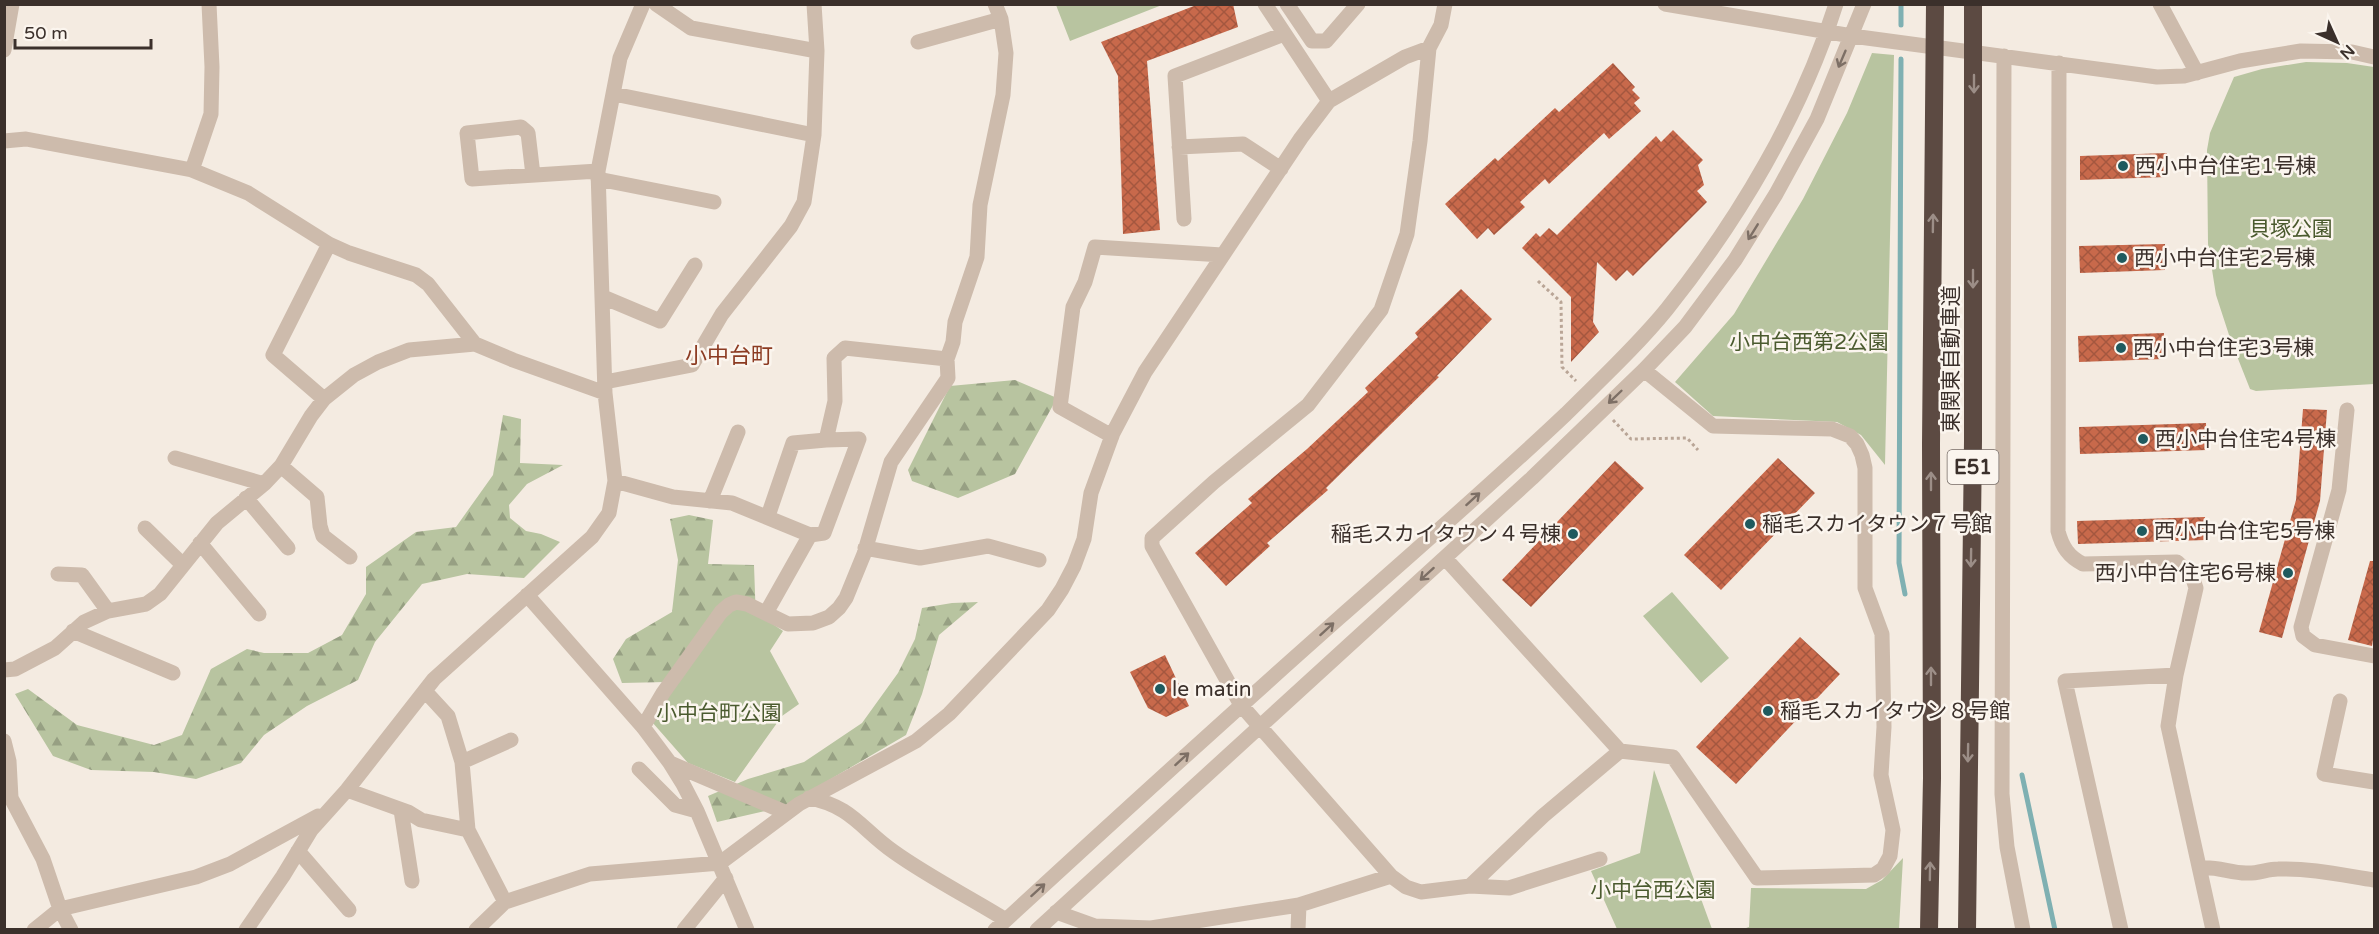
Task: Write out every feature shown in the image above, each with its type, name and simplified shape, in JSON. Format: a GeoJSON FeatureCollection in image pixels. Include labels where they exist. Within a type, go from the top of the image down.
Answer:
{"type":"FeatureCollection","features":[{"type":"Feature","properties":{"kind":"highway","name":"東関東自動車道"},"geometry":{"type":"LineString","coordinates":[[1929,930],[1932,778],[1931,444],[1935,4]]}},
{"type":"Feature","properties":{"kind":"highway","name":"東関東自動車道"},"geometry":{"type":"LineString","coordinates":[[1967,930],[1973,441],[1974,4]]}},
{"type":"Feature","properties":{"kind":"street"},"geometry":{"type":"LineString","coordinates":[[4,50],[12,4]]}},
{"type":"Feature","properties":{"kind":"street"},"geometry":{"type":"LineString","coordinates":[[192,170],[210,114],[212,67],[209,4]]}},
{"type":"Feature","properties":{"kind":"street"},"geometry":{"type":"LineString","coordinates":[[246,930],[311,830],[347,790],[434,679],[592,537],[609,513],[615,481],[605,388],[598,175],[620,58],[643,4]]}},
{"type":"Feature","properties":{"kind":"street"},"geometry":{"type":"LineString","coordinates":[[656,4],[691,28],[817,51]]}},
{"type":"Feature","properties":{"kind":"street"},"geometry":{"type":"LineString","coordinates":[[4,670],[15,669],[54,648],[84,622],[108,611],[146,604],[160,594],[217,523],[264,484],[281,466],[324,399],[378,362],[409,350],[475,344],[513,360],[605,388],[692,364],[722,314],[791,225],[804,202],[814,135],[817,51],[814,4]]}},
{"type":"Feature","properties":{"kind":"street"},"geometry":{"type":"LineString","coordinates":[[1265,4],[1329,101]]}},
{"type":"Feature","properties":{"kind":"street"},"geometry":{"type":"LineString","coordinates":[[1287,4],[1312,41],[1326,41],[1358,4]]}},
{"type":"Feature","properties":{"kind":"street"},"geometry":{"type":"LineString","coordinates":[[1444,4],[1442,25],[1429,48],[1420,141],[1407,234],[1381,310],[1308,405],[1214,482],[1152,538],[1152,546],[1241,705],[1391,876],[1406,887],[1421,892],[1470,886],[1509,888],[1600,859]]}},
{"type":"Feature","properties":{"kind":"street"},"geometry":{"type":"LineString","coordinates":[[1665,4],[1852,36],[2157,77],[2184,76],[2240,61],[2301,51],[2352,52],[2374,57]]}},
{"type":"Feature","properties":{"kind":"street"},"geometry":{"type":"LineString","coordinates":[[809,798],[826,801],[847,811],[893,852],[1000,925],[1241,705],[1516,462],[1610,371],[1666,309],[1713,246],[1755,181],[1792,113],[1836,4]]}},
{"type":"Feature","properties":{"kind":"street"},"geometry":{"type":"LineString","coordinates":[[1037,930],[1445,558],[1644,370],[1685,327],[1735,260],[1817,119],[1864,4]]}},
{"type":"Feature","properties":{"kind":"street"},"geometry":{"type":"LineString","coordinates":[[2160,4],[2197,73]]}},
{"type":"Feature","properties":{"kind":"street"},"geometry":{"type":"LineString","coordinates":[[643,727],[663,693],[729,604],[736,602],[747,604],[788,624],[813,623],[830,617],[846,598],[866,548],[891,462],[948,378],[947,360],[953,342],[955,322],[977,257],[980,205],[1003,95],[1006,53],[998,12],[918,42]]}},
{"type":"Feature","properties":{"kind":"street"},"geometry":{"type":"LineString","coordinates":[[1184,219],[1175,76],[1284,34]]}},
{"type":"Feature","properties":{"kind":"street"},"geometry":{"type":"LineString","coordinates":[[476,930],[505,903],[590,874],[720,863],[809,798],[916,741],[949,714],[1048,610],[1062,589],[1084,539],[1091,493],[1112,436],[1144,372],[1329,101],[1405,57],[1429,48]]}},
{"type":"Feature","properties":{"kind":"street"},"geometry":{"type":"LineString","coordinates":[[2004,56],[2002,794],[2007,847],[2023,930]]}},
{"type":"Feature","properties":{"kind":"street"},"geometry":{"type":"LineString","coordinates":[[2059,63],[2058,531],[2060,541],[2066,551],[2074,560],[2083,564],[2176,562],[2186,568],[2192,576],[2196,588],[2176,675],[2168,726],[2213,930]]}},
{"type":"Feature","properties":{"kind":"street"},"geometry":{"type":"LineString","coordinates":[[614,94],[814,135]]}},
{"type":"Feature","properties":{"kind":"street"},"geometry":{"type":"LineString","coordinates":[[534,175],[528,133],[520,127],[467,133],[472,179],[534,175],[598,175],[714,202]]}},
{"type":"Feature","properties":{"kind":"street"},"geometry":{"type":"LineString","coordinates":[[4,141],[26,139],[192,170],[248,193],[329,244],[349,253],[416,274],[428,284],[475,344]]}},
{"type":"Feature","properties":{"kind":"street"},"geometry":{"type":"LineString","coordinates":[[1179,147],[1244,144],[1281,169]]}},
{"type":"Feature","properties":{"kind":"street"},"geometry":{"type":"LineString","coordinates":[[324,399],[273,355],[329,244]]}},
{"type":"Feature","properties":{"kind":"street"},"geometry":{"type":"LineString","coordinates":[[1112,436],[1060,407],[1073,307],[1085,282],[1095,247],[1222,255]]}},
{"type":"Feature","properties":{"kind":"street"},"geometry":{"type":"LineString","coordinates":[[603,297],[660,321],[694,265]]}},
{"type":"Feature","properties":{"kind":"street"},"geometry":{"type":"LineString","coordinates":[[826,440],[835,401],[834,358],[845,348],[947,360]]}},
{"type":"Feature","properties":{"kind":"street"},"geometry":{"type":"LineString","coordinates":[[1445,558],[1620,751],[1673,756],[1757,878],[1875,875],[1883,869],[1890,856],[1893,830],[1881,775],[1884,727],[1882,634],[1865,588],[1865,468],[1857,444],[1850,436],[1832,429],[1713,426],[1644,370]]}},
{"type":"Feature","properties":{"kind":"street"},"geometry":{"type":"LineString","coordinates":[[2347,410],[2339,490],[2301,627],[2303,636],[2315,645],[2374,656]]}},
{"type":"Feature","properties":{"kind":"street"},"geometry":{"type":"LineString","coordinates":[[710,501],[738,432]]}},
{"type":"Feature","properties":{"kind":"street"},"geometry":{"type":"LineString","coordinates":[[615,481],[673,497],[732,503],[810,535],[824,533],[859,439],[794,443],[768,516]]}},
{"type":"Feature","properties":{"kind":"street"},"geometry":{"type":"LineString","coordinates":[[175,458],[264,484]]}},
{"type":"Feature","properties":{"kind":"street"},"geometry":{"type":"LineString","coordinates":[[281,466],[317,497],[323,536],[350,557]]}},
{"type":"Feature","properties":{"kind":"street"},"geometry":{"type":"LineString","coordinates":[[246,498],[288,548]]}},
{"type":"Feature","properties":{"kind":"street"},"geometry":{"type":"LineString","coordinates":[[145,528],[182,564]]}},
{"type":"Feature","properties":{"kind":"street"},"geometry":{"type":"LineString","coordinates":[[766,612],[810,535]]}},
{"type":"Feature","properties":{"kind":"street"},"geometry":{"type":"LineString","coordinates":[[200,543],[259,614]]}},
{"type":"Feature","properties":{"kind":"street"},"geometry":{"type":"LineString","coordinates":[[866,548],[920,558],[988,546],[1039,560]]}},
{"type":"Feature","properties":{"kind":"street"},"geometry":{"type":"LineString","coordinates":[[58,574],[82,575],[108,611]]}},
{"type":"Feature","properties":{"kind":"street"},"geometry":{"type":"LineString","coordinates":[[527,595],[643,727],[670,763],[697,811],[747,930]]}},
{"type":"Feature","properties":{"kind":"street"},"geometry":{"type":"LineString","coordinates":[[73,631],[173,674]]}},
{"type":"Feature","properties":{"kind":"street"},"geometry":{"type":"LineString","coordinates":[[2121,930],[2065,681],[2176,675]]}},
{"type":"Feature","properties":{"kind":"street"},"geometry":{"type":"LineString","coordinates":[[424,691],[448,716],[462,762],[468,830],[505,903]]}},
{"type":"Feature","properties":{"kind":"street"},"geometry":{"type":"LineString","coordinates":[[2340,701],[2324,774],[2374,782]]}},
{"type":"Feature","properties":{"kind":"street"},"geometry":{"type":"LineString","coordinates":[[462,762],[511,740]]}},
{"type":"Feature","properties":{"kind":"street"},"geometry":{"type":"LineString","coordinates":[[4,741],[9,761],[10,806],[44,859],[60,909],[71,930]]}},
{"type":"Feature","properties":{"kind":"street"},"geometry":{"type":"LineString","coordinates":[[1470,886],[1544,816],[1620,751]]}},
{"type":"Feature","properties":{"kind":"street"},"geometry":{"type":"LineString","coordinates":[[670,763],[787,813]]}},
{"type":"Feature","properties":{"kind":"street"},"geometry":{"type":"LineString","coordinates":[[639,769],[675,805],[697,811]]}},
{"type":"Feature","properties":{"kind":"street"},"geometry":{"type":"LineString","coordinates":[[347,790],[421,820],[468,830]]}},
{"type":"Feature","properties":{"kind":"street"},"geometry":{"type":"LineString","coordinates":[[401,810],[412,881]]}},
{"type":"Feature","properties":{"kind":"street"},"geometry":{"type":"LineString","coordinates":[[34,930],[60,909],[196,877],[230,864],[326,812]]}},
{"type":"Feature","properties":{"kind":"street"},"geometry":{"type":"LineString","coordinates":[[298,851],[349,910]]}},
{"type":"Feature","properties":{"kind":"street"},"geometry":{"type":"LineString","coordinates":[[2200,868],[2213,866],[2242,873],[2259,874],[2274,869],[2306,870],[2374,880]]}},
{"type":"Feature","properties":{"kind":"street"},"geometry":{"type":"LineString","coordinates":[[1056,912],[1095,926],[1151,929],[1299,905],[1391,876]]}},
{"type":"Feature","properties":{"kind":"street"},"geometry":{"type":"LineString","coordinates":[[684,930],[726,878]]}},
{"type":"Feature","properties":{"kind":"street"},"geometry":{"type":"LineString","coordinates":[[1298,930],[1299,905]]}},
{"type":"Feature","properties":{"kind":"green space"},"geometry":{"type":"Polygon","coordinates":[[[1056,5],[1162,5],[1070,41],[1056,5]]]}},
{"type":"Feature","properties":{"kind":"green space","name":"小中台西第2公園"},"geometry":{"type":"Polygon","coordinates":[[[1872,53],[1894,55],[1885,465],[1861,435],[1837,422],[1713,416],[1675,382],[1734,314],[1803,199],[1847,113],[1872,53]]]}},
{"type":"Feature","properties":{"kind":"green space","name":"貝塚公園"},"geometry":{"type":"Polygon","coordinates":[[[2306,62],[2347,63],[2374,67],[2374,384],[2256,391],[2250,389],[2216,295],[2208,244],[2207,150],[2210,133],[2234,77],[2262,69],[2306,62]]]}},
{"type":"Feature","properties":{"kind":"green space"},"geometry":{"type":"Polygon","coordinates":[[[1015,380],[1057,398],[1015,474],[958,498],[912,481],[908,470],[950,386],[1015,380]]]}},
{"type":"Feature","properties":{"kind":"green space"},"geometry":{"type":"Polygon","coordinates":[[[503,415],[521,419],[520,463],[563,465],[527,484],[509,505],[510,518],[526,531],[560,542],[524,578],[467,574],[422,584],[375,642],[358,680],[307,706],[264,735],[241,763],[196,779],[154,772],[91,770],[53,756],[15,694],[28,689],[77,725],[154,745],[182,735],[211,669],[247,649],[264,653],[308,653],[342,635],[366,594],[366,567],[416,532],[456,527],[493,475],[503,415]]]}},
{"type":"Feature","properties":{"kind":"green space"},"geometry":{"type":"Polygon","coordinates":[[[689,515],[713,520],[708,564],[754,565],[756,621],[666,682],[622,683],[613,659],[626,639],[672,612],[678,560],[670,519],[689,515]]]}},
{"type":"Feature","properties":{"kind":"green space"},"geometry":{"type":"Polygon","coordinates":[[[1672,592],[1729,658],[1701,683],[1643,616],[1672,592]]]}},
{"type":"Feature","properties":{"kind":"green space"},"geometry":{"type":"Polygon","coordinates":[[[978,602],[939,635],[922,694],[906,735],[783,807],[717,822],[708,796],[748,779],[804,762],[862,723],[898,673],[915,639],[922,608],[978,602]]]}},
{"type":"Feature","properties":{"kind":"green space","name":"小中台町公園"},"geometry":{"type":"Polygon","coordinates":[[[733,608],[749,608],[783,631],[770,651],[799,704],[782,716],[735,782],[688,763],[652,722],[669,688],[733,608]]]}},
{"type":"Feature","properties":{"kind":"green space","name":"小中台西公園"},"geometry":{"type":"Polygon","coordinates":[[[1654,770],[1712,929],[1617,929],[1591,871],[1640,853],[1654,770]]]}},
{"type":"Feature","properties":{"kind":"green space","name":"小中台西公園"},"geometry":{"type":"Polygon","coordinates":[[[1903,858],[1899,929],[1740,930],[1749,927],[1751,888],[1866,889],[1882,880],[1903,858]]]}},
{"type":"Feature","properties":{"kind":"building"},"geometry":{"type":"Polygon","coordinates":[[[1199,4],[1233,4],[1238,27],[1147,61],[1160,230],[1123,234],[1118,76],[1101,42],[1199,4]]]}},
{"type":"Feature","properties":{"kind":"building"},"geometry":{"type":"Polygon","coordinates":[[[1613,63],[1635,87],[1632,90],[1640,98],[1634,103],[1641,111],[1609,139],[1604,133],[1549,184],[1545,179],[1520,202],[1525,207],[1494,235],[1488,228],[1477,239],[1445,204],[1495,158],[1498,161],[1555,108],[1559,112],[1613,63]]]}},
{"type":"Feature","properties":{"kind":"building"},"geometry":{"type":"Polygon","coordinates":[[[1673,130],[1703,160],[1698,165],[1704,185],[1697,191],[1707,202],[1633,276],[1627,270],[1616,281],[1597,262],[1593,322],[1599,332],[1571,362],[1571,297],[1522,248],[1536,233],[1540,237],[1549,228],[1557,235],[1656,136],[1661,142],[1673,130]]]}},
{"type":"Feature","properties":{"kind":"building","name":"西小中台住宅1号棟"},"geometry":{"type":"Polygon","coordinates":[[[2167,153],[2167,177],[2080,180],[2080,156],[2167,153]]]}},
{"type":"Feature","properties":{"kind":"building","name":"西小中台住宅2号棟"},"geometry":{"type":"Polygon","coordinates":[[[2165,244],[2165,270],[2080,273],[2079,246],[2165,244]]]}},
{"type":"Feature","properties":{"kind":"building"},"geometry":{"type":"Polygon","coordinates":[[[1461,289],[1492,319],[1437,376],[1439,377],[1326,488],[1328,490],[1267,543],[1270,546],[1226,586],[1195,553],[1252,503],[1248,499],[1307,449],[1368,392],[1365,388],[1418,337],[1415,333],[1461,289]]]}},
{"type":"Feature","properties":{"kind":"building","name":"西小中台住宅3号棟"},"geometry":{"type":"Polygon","coordinates":[[[2164,333],[2164,359],[2079,362],[2078,336],[2164,333]]]}},
{"type":"Feature","properties":{"kind":"building"},"geometry":{"type":"Polygon","coordinates":[[[2303,409],[2327,410],[2320,501],[2282,638],[2259,632],[2296,500],[2303,409]]]}},
{"type":"Feature","properties":{"kind":"building","name":"西小中台住宅4号棟"},"geometry":{"type":"Polygon","coordinates":[[[2206,423],[2207,450],[2080,454],[2079,427],[2206,423]]]}},
{"type":"Feature","properties":{"kind":"building","name":"稲毛スカイタウン７号館"},"geometry":{"type":"Polygon","coordinates":[[[1778,458],[1815,493],[1721,590],[1684,555],[1778,458]]]}},
{"type":"Feature","properties":{"kind":"building","name":"稲毛スカイタウン４号棟"},"geometry":{"type":"Polygon","coordinates":[[[1615,461],[1644,488],[1531,607],[1502,580],[1615,461]]]}},
{"type":"Feature","properties":{"kind":"building","name":"西小中台住宅5号棟"},"geometry":{"type":"Polygon","coordinates":[[[2205,517],[2206,540],[2078,544],[2077,521],[2205,517]]]}},
{"type":"Feature","properties":{"kind":"building"},"geometry":{"type":"Polygon","coordinates":[[[2370,561],[2374,561],[2372,646],[2348,640],[2370,561]]]}},
{"type":"Feature","properties":{"kind":"building","name":"稲毛スカイタウン８号館"},"geometry":{"type":"Polygon","coordinates":[[[1800,637],[1840,674],[1736,784],[1696,747],[1800,637]]]}},
{"type":"Feature","properties":{"kind":"building","name":"le matin"},"geometry":{"type":"Polygon","coordinates":[[[1165,655],[1189,706],[1166,717],[1148,708],[1130,672],[1165,655]]]}},
{"type":"Feature","properties":{"kind":"waterway"},"geometry":{"type":"LineString","coordinates":[[1901,4],[1901,25]]}},
{"type":"Feature","properties":{"kind":"waterway"},"geometry":{"type":"LineString","coordinates":[[1901,59],[1899,563],[1905,594]]}},
{"type":"Feature","properties":{"kind":"waterway"},"geometry":{"type":"LineString","coordinates":[[2022,775],[2055,930]]}},
{"type":"Feature","properties":{"kind":"place","name":"西小中台住宅1号棟"},"geometry":{"type":"Point","coordinates":[2123,166]}},
{"type":"Feature","properties":{"kind":"place","name":"西小中台住宅2号棟"},"geometry":{"type":"Point","coordinates":[2122,258]}},
{"type":"Feature","properties":{"kind":"place","name":"西小中台住宅3号棟"},"geometry":{"type":"Point","coordinates":[2121,348]}},
{"type":"Feature","properties":{"kind":"place","name":"西小中台住宅4号棟"},"geometry":{"type":"Point","coordinates":[2143,439]}},
{"type":"Feature","properties":{"kind":"place","name":"稲毛スカイタウン７号館"},"geometry":{"type":"Point","coordinates":[1750,524]}},
{"type":"Feature","properties":{"kind":"place","name":"西小中台住宅5号棟"},"geometry":{"type":"Point","coordinates":[2142,531]}},
{"type":"Feature","properties":{"kind":"place","name":"稲毛スカイタウン４号棟"},"geometry":{"type":"Point","coordinates":[1573,534]}},
{"type":"Feature","properties":{"kind":"place","name":"西小中台住宅6号棟"},"geometry":{"type":"Point","coordinates":[2288,573]}},
{"type":"Feature","properties":{"kind":"place","name":"le matin"},"geometry":{"type":"Point","coordinates":[1160,689]}},
{"type":"Feature","properties":{"kind":"place","name":"稲毛スカイタウン８号館"},"geometry":{"type":"Point","coordinates":[1768,711]}},
{"type":"Feature","properties":{"kind":"district","name":"小中台町"},"geometry":{"type":"Point","coordinates":[729,355]}}]}
